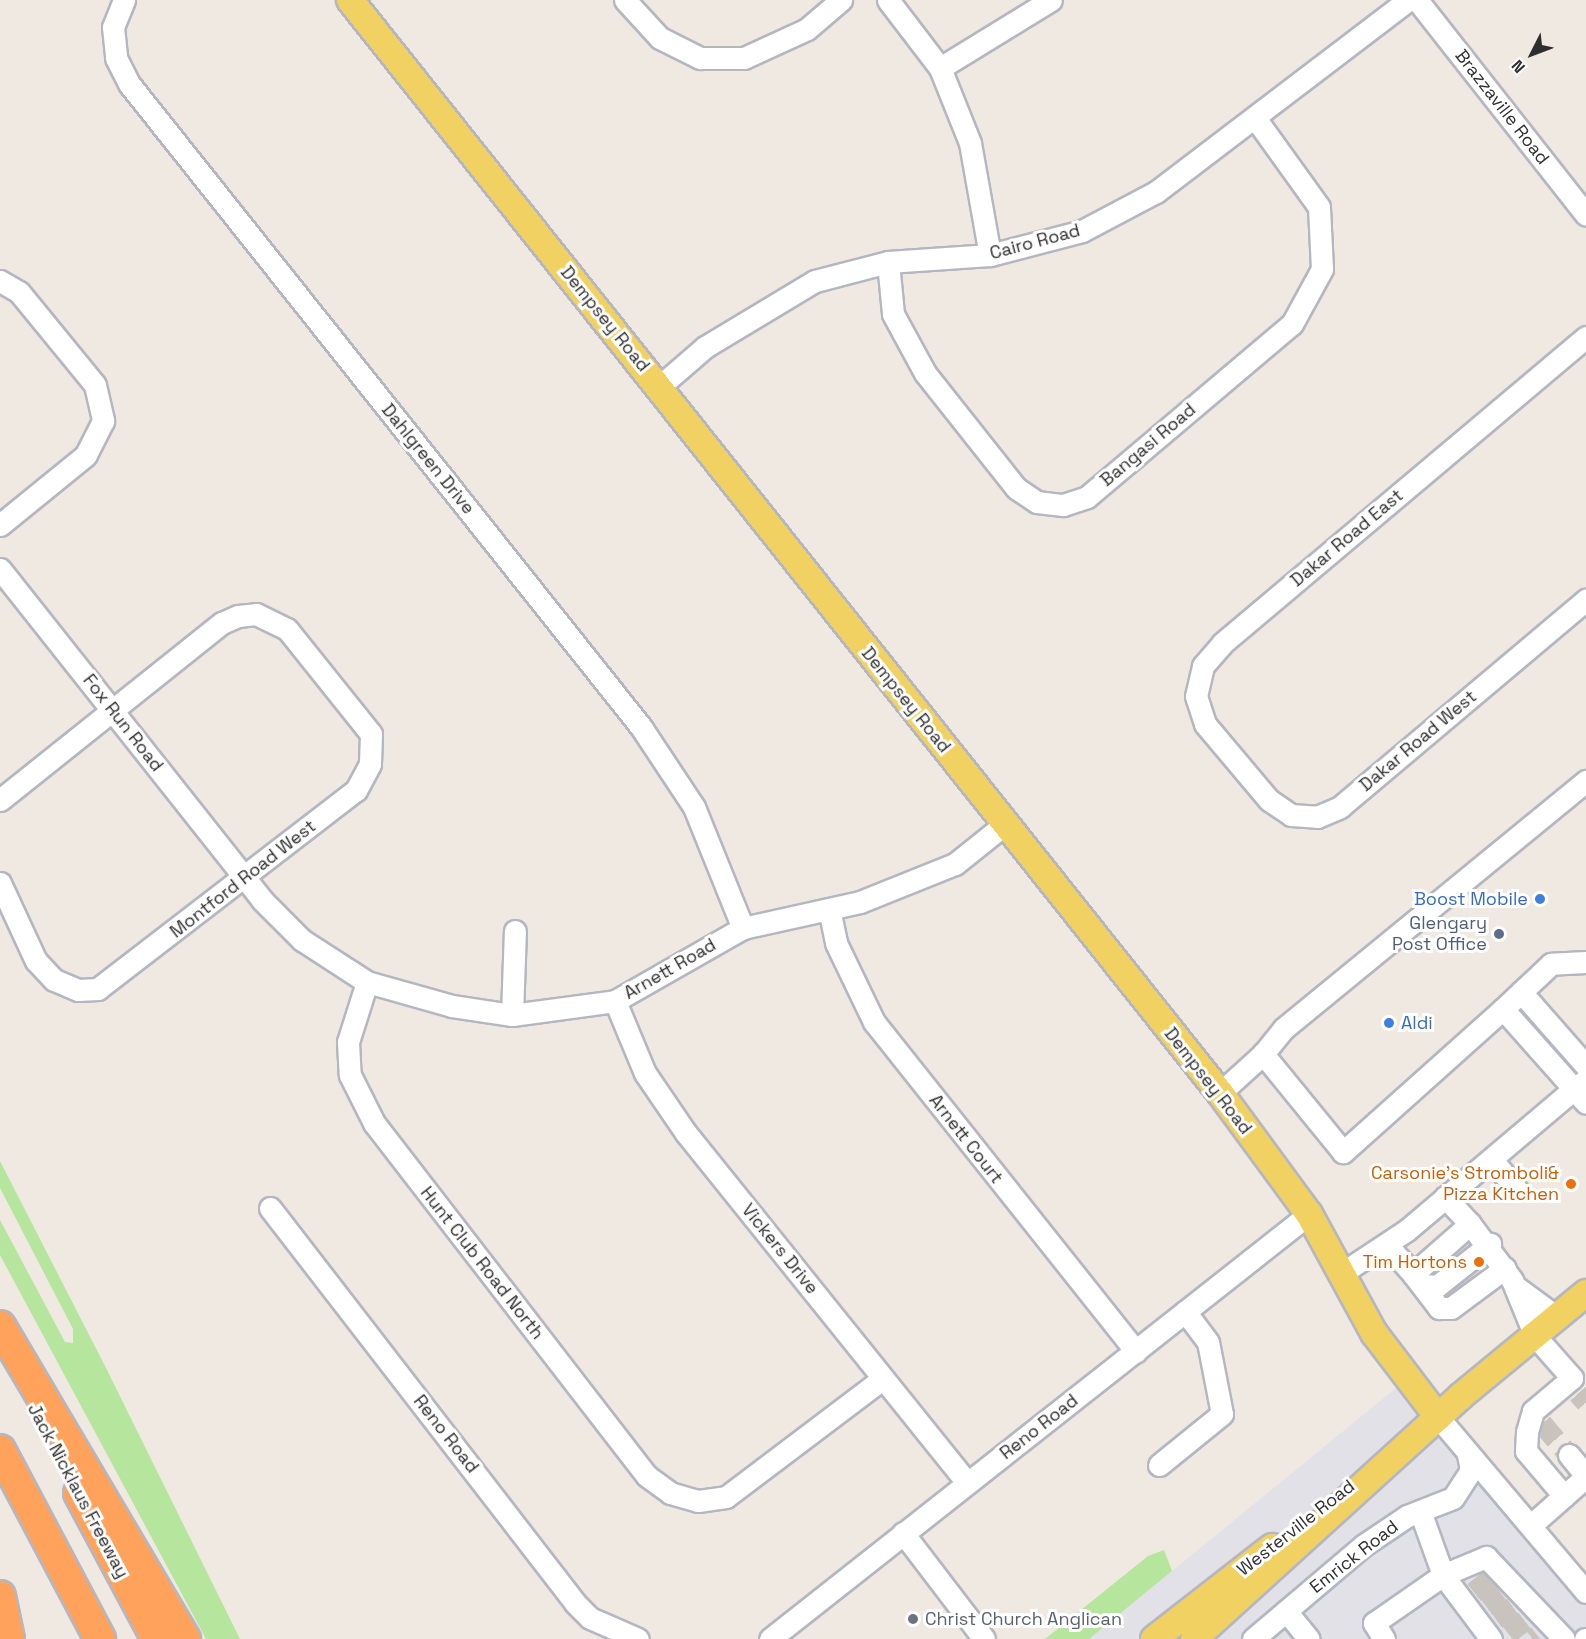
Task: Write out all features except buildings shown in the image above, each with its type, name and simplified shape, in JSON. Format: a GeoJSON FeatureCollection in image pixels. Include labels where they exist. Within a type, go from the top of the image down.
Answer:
{"type":"FeatureCollection","features":[{"type":"Feature","properties":{"kind":"highway"},"geometry":{"type":"LineString","coordinates":[[0,1326],[185,1639]]}},
{"type":"Feature","properties":{"kind":"highway","name":"Jack Nicklaus Freeway"},"geometry":{"type":"LineString","coordinates":[[0,1342],[157,1639]]}},
{"type":"Feature","properties":{"kind":"highway"},"geometry":{"type":"LineString","coordinates":[[0,1450],[100,1639]]}},
{"type":"Feature","properties":{"kind":"highway"},"geometry":{"type":"LineString","coordinates":[[0,1596],[9,1639]]}},
{"type":"Feature","properties":{"kind":"main road","name":"Dempsey Road"},"geometry":{"type":"LineString","coordinates":[[350,0],[660,386],[1220,1093],[1309,1214],[1374,1333],[1438,1417]]}},
{"type":"Feature","properties":{"kind":"main road","name":"Westerville Road"},"geometry":{"type":"LineString","coordinates":[[1154,1639],[1438,1417],[1586,1293]]}},
{"type":"Feature","properties":{"kind":"main road","name":"Westerville Road"},"geometry":{"type":"LineString","coordinates":[[1194,1639],[1438,1417]]}},
{"type":"Feature","properties":{"kind":"street","name":"Dahlgreen Drive"},"geometry":{"type":"LineString","coordinates":[[124,0],[113,27],[116,58],[130,85],[641,727],[694,807],[742,928]]}},
{"type":"Feature","properties":{"kind":"street"},"geometry":{"type":"LineString","coordinates":[[625,0],[660,38],[700,58],[744,58],[807,29],[841,0]]}},
{"type":"Feature","properties":{"kind":"street"},"geometry":{"type":"LineString","coordinates":[[888,0],[940,68],[970,143],[990,255]]}},
{"type":"Feature","properties":{"kind":"street"},"geometry":{"type":"LineString","coordinates":[[940,68],[1051,0]]}},
{"type":"Feature","properties":{"kind":"street","name":"Cairo Road"},"geometry":{"type":"LineString","coordinates":[[660,386],[705,347],[816,281],[888,262],[990,255],[1082,231],[1156,192],[1408,0]]}},
{"type":"Feature","properties":{"kind":"street","name":"Brazzaville Road"},"geometry":{"type":"LineString","coordinates":[[1417,0],[1586,215]]}},
{"type":"Feature","properties":{"kind":"street","name":"Bangasi Road"},"geometry":{"type":"LineString","coordinates":[[888,262],[893,314],[925,373],[1016,488],[1037,502],[1054,504],[1087,497],[1292,324],[1322,269],[1319,207],[1255,118]]}},
{"type":"Feature","properties":{"kind":"street"},"geometry":{"type":"LineString","coordinates":[[0,525],[86,455],[103,421],[95,386],[5,283]]}},
{"type":"Feature","properties":{"kind":"street","name":"Dakar Road East"},"geometry":{"type":"LineString","coordinates":[[1243,769],[1204,724],[1196,696],[1203,666],[1222,644],[1586,337]]}},
{"type":"Feature","properties":{"kind":"street","name":"Fox Run Road"},"geometry":{"type":"LineString","coordinates":[[0,569],[245,878]]}},
{"type":"Feature","properties":{"kind":"street","name":"Dakar Road West"},"geometry":{"type":"LineString","coordinates":[[1243,769],[1269,800],[1291,815],[1317,817],[1340,807],[1586,600]]}},
{"type":"Feature","properties":{"kind":"street","name":"Montford Road West"},"geometry":{"type":"LineString","coordinates":[[0,883],[36,961],[54,980],[78,990],[98,989],[117,979],[356,790],[370,764],[371,734],[287,629],[256,614],[222,623],[113,710]]}},
{"type":"Feature","properties":{"kind":"street"},"geometry":{"type":"LineString","coordinates":[[0,800],[113,710]]}},
{"type":"Feature","properties":{"kind":"street"},"geometry":{"type":"LineString","coordinates":[[1220,1093],[1263,1054],[1283,1029],[1586,781]]}},
{"type":"Feature","properties":{"kind":"street","name":"Arnett Road"},"geometry":{"type":"LineString","coordinates":[[245,878],[302,940],[366,982],[452,1006],[512,1015],[615,1001],[742,928],[829,909],[955,864],[1005,824]]}},
{"type":"Feature","properties":{"kind":"street","name":"Arnett Court"},"geometry":{"type":"LineString","coordinates":[[829,909],[836,943],[874,1022],[1136,1351]]}},
{"type":"Feature","properties":{"kind":"street"},"geometry":{"type":"LineString","coordinates":[[512,1015],[515,931]]}},
{"type":"Feature","properties":{"kind":"street"},"geometry":{"type":"LineString","coordinates":[[1263,1054],[1343,1152],[1551,964],[1586,962]]}},
{"type":"Feature","properties":{"kind":"street","name":"Hunt Club Road North"},"geometry":{"type":"LineString","coordinates":[[366,982],[348,1042],[350,1075],[374,1123],[647,1476],[670,1493],[698,1500],[726,1497],[750,1484],[882,1380]]}},
{"type":"Feature","properties":{"kind":"street"},"geometry":{"type":"LineString","coordinates":[[1521,992],[1586,1066]]}},
{"type":"Feature","properties":{"kind":"street","name":"Vickers Drive"},"geometry":{"type":"LineString","coordinates":[[615,1001],[645,1073],[686,1133],[967,1484]]}},
{"type":"Feature","properties":{"kind":"street"},"geometry":{"type":"LineString","coordinates":[[1342,1273],[1387,1245],[1582,1091],[1503,1009]]}},
{"type":"Feature","properties":{"kind":"street"},"geometry":{"type":"LineString","coordinates":[[1492,1160],[1516,1189]]}},
{"type":"Feature","properties":{"kind":"street"},"geometry":{"type":"LineString","coordinates":[[1445,1197],[1490,1244],[1515,1286],[1535,1336],[1576,1379],[1538,1417],[1526,1451],[1564,1496]]}},
{"type":"Feature","properties":{"kind":"street","name":"Reno Road"},"geometry":{"type":"LineString","coordinates":[[270,1208],[575,1603],[590,1618],[638,1639]]}},
{"type":"Feature","properties":{"kind":"street","name":"Reno Road"},"geometry":{"type":"LineString","coordinates":[[770,1639],[1309,1214]]}},
{"type":"Feature","properties":{"kind":"street"},"geometry":{"type":"LineString","coordinates":[[1418,1279],[1470,1224]]}},
{"type":"Feature","properties":{"kind":"street"},"geometry":{"type":"LineString","coordinates":[[1418,1279],[1437,1286],[1490,1244]]}},
{"type":"Feature","properties":{"kind":"street"},"geometry":{"type":"LineString","coordinates":[[1387,1245],[1418,1279],[1439,1308],[1450,1308],[1505,1268]]}},
{"type":"Feature","properties":{"kind":"street"},"geometry":{"type":"LineString","coordinates":[[1515,1286],[1557,1317]]}},
{"type":"Feature","properties":{"kind":"street"},"geometry":{"type":"LineString","coordinates":[[1159,1465],[1222,1414],[1208,1342],[1185,1312]]}},
{"type":"Feature","properties":{"kind":"street"},"geometry":{"type":"LineString","coordinates":[[1438,1417],[1586,1592]]}},
{"type":"Feature","properties":{"kind":"street","name":"Emrick Road"},"geometry":{"type":"LineString","coordinates":[[1253,1639],[1364,1545],[1420,1510],[1453,1498],[1465,1486],[1468,1454]]}},
{"type":"Feature","properties":{"kind":"street"},"geometry":{"type":"LineString","coordinates":[[1530,1526],[1586,1476],[1569,1455]]}},
{"type":"Feature","properties":{"kind":"street"},"geometry":{"type":"LineString","coordinates":[[1420,1510],[1443,1575],[1507,1612]]}},
{"type":"Feature","properties":{"kind":"street"},"geometry":{"type":"LineString","coordinates":[[903,1533],[984,1639]]}},
{"type":"Feature","properties":{"kind":"street"},"geometry":{"type":"LineString","coordinates":[[1384,1639],[1374,1623],[1443,1575],[1486,1557],[1507,1612]]}},
{"type":"Feature","properties":{"kind":"street"},"geometry":{"type":"LineString","coordinates":[[1286,1611],[1309,1639]]}},
{"type":"Feature","properties":{"kind":"shaded area"},"geometry":{"type":"Polygon","coordinates":[[[1413,1374],[1586,1583],[1586,1639],[1089,1639],[1413,1374]]]}},
{"type":"Feature","properties":{"kind":"green space"},"geometry":{"type":"Polygon","coordinates":[[[0,1161],[105,1366],[240,1639],[206,1639],[0,1255],[0,1220],[65,1342],[73,1343],[73,1329],[0,1188],[0,1161]]]}},
{"type":"Feature","properties":{"kind":"green space"},"geometry":{"type":"Polygon","coordinates":[[[1164,1550],[1172,1571],[1089,1639],[1045,1639],[1148,1556],[1164,1550]]]}},
{"type":"Feature","properties":{"kind":"tunnel"},"geometry":{"type":"LineString","coordinates":[[1578,1393],[1586,1402]]}},
{"type":"Feature","properties":{"kind":"tunnel"},"geometry":{"type":"LineString","coordinates":[[1542,1423],[1569,1455]]}},
{"type":"Feature","properties":{"kind":"tunnel"},"geometry":{"type":"LineString","coordinates":[[1474,1592],[1490,1579]]}},
{"type":"Feature","properties":{"kind":"tunnel"},"geometry":{"type":"LineString","coordinates":[[1486,1606],[1502,1594]]}},
{"type":"Feature","properties":{"kind":"tunnel"},"geometry":{"type":"LineString","coordinates":[[1496,1619],[1513,1607]]}},
{"type":"Feature","properties":{"kind":"tunnel"},"geometry":{"type":"LineString","coordinates":[[1508,1633],[1525,1620]]}},
{"type":"Feature","properties":{"kind":"tunnel"},"geometry":{"type":"LineString","coordinates":[[1533,1639],[1538,1635]]}},
{"type":"Feature","properties":{"kind":"place","name":"Boost Mobile"},"geometry":{"type":"Point","coordinates":[1540,899]}},
{"type":"Feature","properties":{"kind":"place","name":"Glengary Post Office"},"geometry":{"type":"Point","coordinates":[1499,934]}},
{"type":"Feature","properties":{"kind":"place","name":"Aldi"},"geometry":{"type":"Point","coordinates":[1389,1023]}},
{"type":"Feature","properties":{"kind":"place","name":"Carsonie's Stromboli& Pizza Kitchen"},"geometry":{"type":"Point","coordinates":[1571,1184]}},
{"type":"Feature","properties":{"kind":"place","name":"Tim Hortons"},"geometry":{"type":"Point","coordinates":[1479,1262]}},
{"type":"Feature","properties":{"kind":"place","name":"Christ Church Anglican"},"geometry":{"type":"Point","coordinates":[913,1619]}}]}
